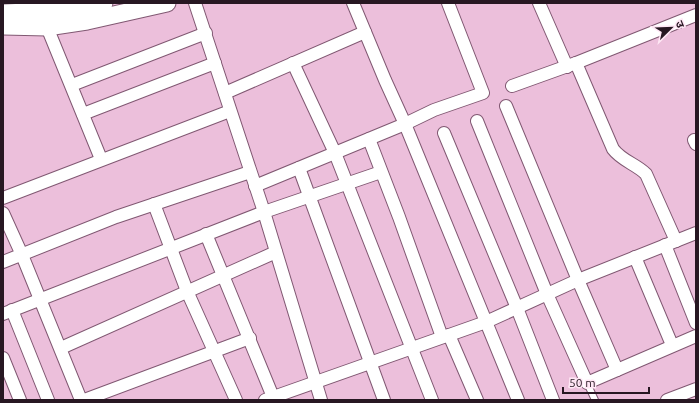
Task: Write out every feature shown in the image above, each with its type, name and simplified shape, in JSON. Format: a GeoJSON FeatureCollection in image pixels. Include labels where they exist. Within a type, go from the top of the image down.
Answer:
{"type":"FeatureCollection","features":[{"type":"Feature","properties":{"kind":"street"},"geometry":{"type":"LineString","coordinates":[[3,26],[45,19],[88,6],[104,3]]}},
{"type":"Feature","properties":{"kind":"street"},"geometry":{"type":"LineString","coordinates":[[3,13],[45,19],[87,21],[167,3]]}},
{"type":"Feature","properties":{"kind":"street"},"geometry":{"type":"LineString","coordinates":[[195,3],[264,212],[321,400]]}},
{"type":"Feature","properties":{"kind":"street"},"geometry":{"type":"LineString","coordinates":[[353,3],[405,124],[518,400]]}},
{"type":"Feature","properties":{"kind":"street"},"geometry":{"type":"LineString","coordinates":[[255,186],[405,124],[434,110],[483,93],[448,3]]}},
{"type":"Feature","properties":{"kind":"street"},"geometry":{"type":"LineString","coordinates":[[539,3],[613,149],[626,160],[641,168],[646,174],[671,243],[696,323]]}},
{"type":"Feature","properties":{"kind":"street"},"geometry":{"type":"LineString","coordinates":[[512,86],[571,65],[696,15]]}},
{"type":"Feature","properties":{"kind":"street"},"geometry":{"type":"LineString","coordinates":[[45,19],[101,159]]}},
{"type":"Feature","properties":{"kind":"street"},"geometry":{"type":"LineString","coordinates":[[225,93],[365,32]]}},
{"type":"Feature","properties":{"kind":"street"},"geometry":{"type":"LineString","coordinates":[[72,85],[206,33]]}},
{"type":"Feature","properties":{"kind":"street"},"geometry":{"type":"LineString","coordinates":[[83,114],[215,63]]}},
{"type":"Feature","properties":{"kind":"street"},"geometry":{"type":"LineString","coordinates":[[293,63],[335,153],[432,400]]}},
{"type":"Feature","properties":{"kind":"street"},"geometry":{"type":"LineString","coordinates":[[506,106],[617,370]]}},
{"type":"Feature","properties":{"kind":"street"},"geometry":{"type":"LineString","coordinates":[[3,198],[101,159],[230,111]]}},
{"type":"Feature","properties":{"kind":"street"},"geometry":{"type":"LineString","coordinates":[[477,121],[547,294],[587,383],[672,345],[696,336]]}},
{"type":"Feature","properties":{"kind":"street"},"geometry":{"type":"LineString","coordinates":[[444,133],[517,308],[553,400]]}},
{"type":"Feature","properties":{"kind":"street"},"geometry":{"type":"LineString","coordinates":[[369,139],[446,336],[477,400]]}},
{"type":"Feature","properties":{"kind":"street"},"geometry":{"type":"LineString","coordinates":[[299,168],[384,400]]}},
{"type":"Feature","properties":{"kind":"street"},"geometry":{"type":"LineString","coordinates":[[3,262],[116,217],[250,172]]}},
{"type":"Feature","properties":{"kind":"street"},"geometry":{"type":"LineString","coordinates":[[48,400],[8,312],[264,212],[381,172]]}},
{"type":"Feature","properties":{"kind":"street"},"geometry":{"type":"LineString","coordinates":[[154,204],[187,291],[236,400]]}},
{"type":"Feature","properties":{"kind":"street"},"geometry":{"type":"LineString","coordinates":[[3,213],[82,400],[250,338]]}},
{"type":"Feature","properties":{"kind":"street"},"geometry":{"type":"LineString","coordinates":[[206,234],[250,338],[269,398],[486,322],[578,280],[696,234]]}},
{"type":"Feature","properties":{"kind":"street"},"geometry":{"type":"LineString","coordinates":[[60,348],[276,252]]}},
{"type":"Feature","properties":{"kind":"street"},"geometry":{"type":"LineString","coordinates":[[635,257],[672,345]]}},
{"type":"Feature","properties":{"kind":"street"},"geometry":{"type":"LineString","coordinates":[[3,358],[20,400]]}},
{"type":"Feature","properties":{"kind":"street"},"geometry":{"type":"LineString","coordinates":[[667,400],[696,389]]}},
{"type":"Feature","properties":{"kind":"lane"},"geometry":{"type":"LineString","coordinates":[[587,383],[595,400]]}}]}
